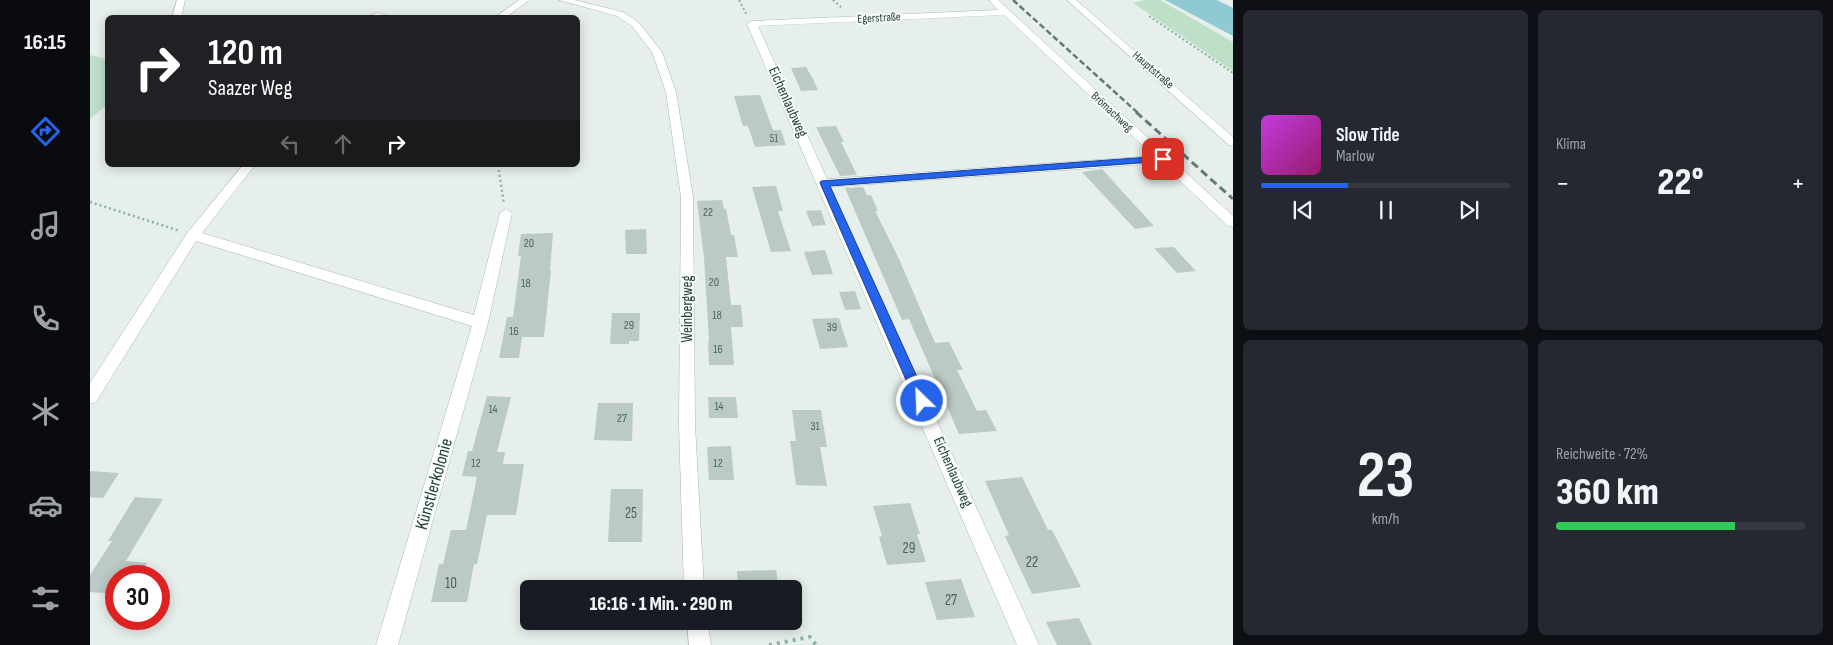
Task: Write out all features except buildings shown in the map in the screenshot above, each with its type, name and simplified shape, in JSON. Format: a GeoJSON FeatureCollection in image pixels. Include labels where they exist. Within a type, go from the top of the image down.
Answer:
{"type":"FeatureCollection","features":[{"type":"Feature","properties":{"kind":"street"},"geometry":{"type":"LineString","coordinates":[[177,15],[181,0]]}},
{"type":"Feature","properties":{"kind":"street"},"geometry":{"type":"LineString","coordinates":[[502,15],[525,0]]}},
{"type":"Feature","properties":{"kind":"street","name":"Weinbergweg"},"geometry":{"type":"LineString","coordinates":[[563,0],[620,14],[635,24],[657,52],[666,75],[688,197],[687,425],[694,580]]}},
{"type":"Feature","properties":{"kind":"street","name":"Brömachweg"},"geometry":{"type":"LineString","coordinates":[[993,0],[1233,223]]}},
{"type":"Feature","properties":{"kind":"street","name":"Hauptstraße"},"geometry":{"type":"LineString","coordinates":[[1071,0],[1143,61],[1233,143]]}},
{"type":"Feature","properties":{"kind":"street","name":"Egerstraße"},"geometry":{"type":"LineString","coordinates":[[752,24],[1005,12]]}},
{"type":"Feature","properties":{"kind":"street","name":"Eichenlaubweg"},"geometry":{"type":"LineString","coordinates":[[752,24],[1028,645]]}},
{"type":"Feature","properties":{"kind":"street"},"geometry":{"type":"LineString","coordinates":[[824,183],[1163,159]]}},
{"type":"Feature","properties":{"kind":"street"},"geometry":{"type":"LineString","coordinates":[[90,397],[193,235],[247,167]]}},
{"type":"Feature","properties":{"kind":"street","name":"Künstlerkolonie"},"geometry":{"type":"LineString","coordinates":[[387,645],[480,323],[506,213]]}},
{"type":"Feature","properties":{"kind":"street"},"geometry":{"type":"LineString","coordinates":[[193,235],[480,323]]}},
{"type":"Feature","properties":{"kind":"street"},"geometry":{"type":"LineString","coordinates":[[698,630],[700,645]]}},
{"type":"Feature","properties":{"kind":"path"},"geometry":{"type":"LineString","coordinates":[[739,0],[752,24]]}},
{"type":"Feature","properties":{"kind":"path"},"geometry":{"type":"LineString","coordinates":[[1149,16],[1233,73]]}},
{"type":"Feature","properties":{"kind":"path"},"geometry":{"type":"LineString","coordinates":[[498,167],[506,213]]}},
{"type":"Feature","properties":{"kind":"path"},"geometry":{"type":"LineString","coordinates":[[90,202],[193,235]]}},
{"type":"Feature","properties":{"kind":"path"},"geometry":{"type":"LineString","coordinates":[[769,645],[810,637],[816,645]]}},
{"type":"Feature","properties":{"kind":"green space"},"geometry":{"type":"Polygon","coordinates":[[[1145,0],[1160,0],[1233,42],[1233,71],[1133,3],[1145,0]]]}},
{"type":"Feature","properties":{"kind":"green space"},"geometry":{"type":"Polygon","coordinates":[[[90,55],[105,59],[105,106],[90,119],[90,55]]]}},
{"type":"Feature","properties":{"kind":"water"},"geometry":{"type":"Polygon","coordinates":[[[1165,0],[1217,0],[1233,8],[1233,36],[1165,0]]]}},
{"type":"Feature","properties":{"kind":"railway"},"geometry":{"type":"LineString","coordinates":[[1013,0],[1138,113]]}},
{"type":"Feature","properties":{"kind":"railway"},"geometry":{"type":"LineString","coordinates":[[1136,112],[1233,199]]}},
{"type":"Feature","properties":{"kind":"route"},"geometry":{"type":"LineString","coordinates":[[922,401],[824,183],[1163,159]]}}]}
